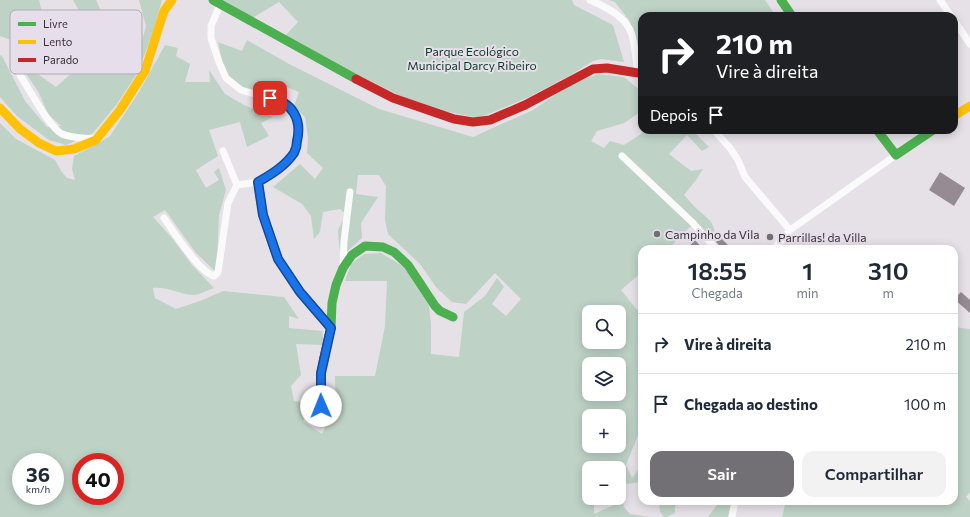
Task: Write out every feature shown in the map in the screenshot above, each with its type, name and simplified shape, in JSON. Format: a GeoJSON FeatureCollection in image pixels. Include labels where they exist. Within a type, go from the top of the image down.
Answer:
{"type":"FeatureCollection","features":[{"type":"Feature","properties":{"kind":"street"},"geometry":{"type":"LineString","coordinates":[[0,108],[20,129],[39,143],[56,151],[74,149],[96,140],[120,110],[145,71],[164,11],[172,0]]}},
{"type":"Feature","properties":{"kind":"street"},"geometry":{"type":"LineString","coordinates":[[590,0],[618,15],[626,24],[632,35],[638,65]]}},
{"type":"Feature","properties":{"kind":"street"},"geometry":{"type":"LineString","coordinates":[[781,0],[789,12]]}},
{"type":"Feature","properties":{"kind":"street"},"geometry":{"type":"LineString","coordinates":[[940,0],[948,12]]}},
{"type":"Feature","properties":{"kind":"street"},"geometry":{"type":"LineString","coordinates":[[236,185],[258,182],[286,163],[295,151],[300,130],[296,114],[280,99],[261,96],[241,90],[226,78],[211,38],[211,26],[217,2],[331,66],[393,98],[454,120],[473,122],[490,120],[525,105],[593,70],[607,68],[638,75]]}},
{"type":"Feature","properties":{"kind":"street"},"geometry":{"type":"LineString","coordinates":[[958,26],[970,44]]}},
{"type":"Feature","properties":{"kind":"street"},"geometry":{"type":"LineString","coordinates":[[20,75],[49,122],[61,134],[96,140]]}},
{"type":"Feature","properties":{"kind":"street"},"geometry":{"type":"LineString","coordinates":[[958,114],[970,106]]}},
{"type":"Feature","properties":{"kind":"street"},"geometry":{"type":"LineString","coordinates":[[718,134],[738,160],[745,177],[790,230]]}},
{"type":"Feature","properties":{"kind":"street"},"geometry":{"type":"LineString","coordinates":[[880,134],[896,155]]}},
{"type":"Feature","properties":{"kind":"street"},"geometry":{"type":"LineString","coordinates":[[777,245],[790,230],[928,134]]}},
{"type":"Feature","properties":{"kind":"street"},"geometry":{"type":"LineString","coordinates":[[164,218],[192,256],[208,273],[214,276],[218,272],[228,203],[236,185],[223,151]]}},
{"type":"Feature","properties":{"kind":"street"},"geometry":{"type":"LineString","coordinates":[[622,156],[693,223],[712,245]]}},
{"type":"Feature","properties":{"kind":"street"},"geometry":{"type":"LineString","coordinates":[[258,182],[263,215],[278,259],[300,292],[331,328]]}},
{"type":"Feature","properties":{"kind":"street"},"geometry":{"type":"LineString","coordinates":[[343,268],[344,241],[350,192]]}},
{"type":"Feature","properties":{"kind":"street"},"geometry":{"type":"LineString","coordinates":[[321,420],[321,373],[331,328],[332,303],[336,285],[343,268],[352,255],[365,246],[383,247],[394,252],[408,265],[435,306],[440,311],[453,317]]}},
{"type":"Feature","properties":{"kind":"street"},"geometry":{"type":"LineString","coordinates":[[732,517],[734,505]]}},
{"type":"Feature","properties":{"kind":"green space"},"geometry":{"type":"Polygon","coordinates":[[[0,0],[39,0],[42,10],[10,10],[10,40],[0,36],[0,0]]]}},
{"type":"Feature","properties":{"kind":"green space"},"geometry":{"type":"Polygon","coordinates":[[[73,0],[96,0],[100,10],[79,10],[73,0]]]}},
{"type":"Feature","properties":{"kind":"green space"},"geometry":{"type":"Polygon","coordinates":[[[139,0],[162,0],[153,32],[142,61],[142,40],[146,26],[139,0]]]}},
{"type":"Feature","properties":{"kind":"green space","name":"Parque Ecológico Municipal Darcy Ribeiro"},"geometry":{"type":"Polygon","coordinates":[[[219,0],[572,0],[574,5],[613,25],[624,62],[601,59],[593,61],[569,76],[529,97],[479,118],[443,111],[401,96],[283,38],[298,22],[279,2],[249,20],[219,0]]]}},
{"type":"Feature","properties":{"kind":"green space"},"geometry":{"type":"Polygon","coordinates":[[[609,0],[765,0],[773,12],[638,12],[638,48],[629,20],[615,2],[609,0]]]}},
{"type":"Feature","properties":{"kind":"green space"},"geometry":{"type":"Polygon","coordinates":[[[247,40],[289,64],[379,109],[473,137],[533,110],[573,83],[598,74],[624,77],[638,89],[638,114],[624,123],[597,131],[591,141],[604,148],[610,141],[624,145],[641,134],[696,134],[709,147],[702,151],[687,135],[669,154],[691,171],[703,169],[684,195],[712,224],[714,228],[715,241],[692,225],[672,245],[638,245],[638,275],[621,290],[637,310],[638,309],[638,435],[626,465],[626,461],[582,461],[582,505],[594,505],[594,514],[614,505],[624,505],[630,514],[650,517],[0,517],[0,123],[16,139],[55,160],[67,178],[75,180],[72,169],[74,156],[110,136],[139,92],[165,45],[178,48],[176,56],[190,64],[185,82],[210,82],[209,70],[225,94],[244,105],[273,117],[261,123],[269,136],[247,147],[240,122],[209,130],[218,156],[196,170],[206,188],[219,180],[214,172],[219,168],[226,190],[219,215],[217,264],[215,271],[196,253],[165,210],[153,217],[172,238],[192,265],[214,288],[193,295],[163,288],[153,288],[155,298],[176,309],[223,291],[284,297],[299,319],[289,316],[289,328],[322,331],[324,345],[296,344],[301,375],[291,386],[294,401],[313,403],[303,421],[322,434],[325,428],[326,414],[336,411],[335,376],[375,376],[385,326],[387,281],[345,281],[351,264],[364,254],[381,253],[404,267],[429,306],[431,324],[431,354],[459,357],[464,312],[485,296],[497,278],[504,287],[492,304],[506,316],[521,299],[495,273],[466,304],[452,302],[436,287],[420,264],[388,234],[385,220],[386,186],[379,175],[358,175],[356,194],[378,197],[361,223],[362,238],[341,257],[338,230],[346,214],[340,209],[323,212],[320,232],[314,239],[311,216],[302,204],[273,187],[300,164],[315,179],[323,168],[307,153],[308,138],[305,117],[294,106],[299,92],[284,86],[278,105],[269,104],[253,98],[239,89],[228,75],[223,64],[218,42],[242,51],[247,40]]]}},
{"type":"Feature","properties":{"kind":"green space"},"geometry":{"type":"Polygon","coordinates":[[[0,55],[2,56],[25,101],[47,127],[61,126],[48,114],[39,93],[26,74],[39,75],[56,87],[71,74],[137,74],[117,104],[93,133],[66,145],[49,140],[17,116],[0,97],[0,55]]]}},
{"type":"Feature","properties":{"kind":"green space"},"geometry":{"type":"Polygon","coordinates":[[[958,328],[970,329],[970,492],[966,497],[970,501],[970,517],[782,517],[785,505],[958,505],[958,328]]]}},
{"type":"Feature","properties":{"kind":"green space"},"geometry":{"type":"Polygon","coordinates":[[[626,465],[632,478],[638,470],[638,483],[626,484],[626,465]]]}},
{"type":"Feature","properties":{"kind":"green space"},"geometry":{"type":"Polygon","coordinates":[[[659,505],[677,505],[675,507],[675,513],[667,517],[664,517],[660,512],[659,505]]]}},
{"type":"Feature","properties":{"kind":"green space"},"geometry":{"type":"Polygon","coordinates":[[[717,505],[731,505],[728,517],[708,517],[717,505]]]}},
{"type":"Feature","properties":{"kind":"building"},"geometry":{"type":"Polygon","coordinates":[[[940,172],[965,188],[954,206],[929,190],[940,172]]]}},
{"type":"Feature","properties":{"kind":"building"},"geometry":{"type":"Polygon","coordinates":[[[721,238],[728,245],[719,245],[716,242],[721,238]]]}},
{"type":"Feature","properties":{"kind":"building"},"geometry":{"type":"Polygon","coordinates":[[[695,240],[699,245],[691,245],[695,240]]]}},
{"type":"Feature","properties":{"kind":"building"},"geometry":{"type":"Polygon","coordinates":[[[961,292],[970,300],[970,313],[958,302],[958,295],[961,292]]]}},
{"type":"Feature","properties":{"kind":"traffic: fast"},"geometry":{"type":"LineString","coordinates":[[213,0],[356,79]]}},
{"type":"Feature","properties":{"kind":"traffic: fast"},"geometry":{"type":"LineString","coordinates":[[781,0],[789,12]]}},
{"type":"Feature","properties":{"kind":"traffic: fast"},"geometry":{"type":"LineString","coordinates":[[880,134],[896,155],[927,134]]}},
{"type":"Feature","properties":{"kind":"traffic: fast"},"geometry":{"type":"LineString","coordinates":[[331,328],[332,303],[336,285],[343,268],[352,255],[365,246],[383,247],[394,252],[408,265],[435,306],[440,311],[453,317]]}},
{"type":"Feature","properties":{"kind":"traffic: slow"},"geometry":{"type":"LineString","coordinates":[[0,108],[20,129],[39,143],[56,151],[74,149],[96,140],[120,110],[145,71],[164,11],[172,0]]}},
{"type":"Feature","properties":{"kind":"traffic: slow"},"geometry":{"type":"LineString","coordinates":[[958,114],[970,106]]}},
{"type":"Feature","properties":{"kind":"traffic: slow"},"geometry":{"type":"LineString","coordinates":[[321,420],[321,373],[324,358]]}},
{"type":"Feature","properties":{"kind":"traffic: jam"},"geometry":{"type":"LineString","coordinates":[[356,79],[393,98],[454,119],[473,122],[490,120],[525,105],[593,69],[607,68],[638,73]]}},
{"type":"Feature","properties":{"kind":"traffic: jam"},"geometry":{"type":"LineString","coordinates":[[258,182],[263,215],[278,259],[300,292],[331,328],[324,358]]}},
{"type":"Feature","properties":{"kind":"place","name":"Campinho da Vila"},"geometry":{"type":"Point","coordinates":[657,234]}},
{"type":"Feature","properties":{"kind":"place","name":"Parrillas! da Villa"},"geometry":{"type":"Point","coordinates":[770,237]}},
{"type":"Feature","properties":{"kind":"route"},"geometry":{"type":"LineString","coordinates":[[270,98],[280,99],[296,114],[300,130],[295,151],[286,163],[272,174],[258,182],[263,215],[278,259],[300,292],[331,328],[321,373],[321,406]]}}]}
